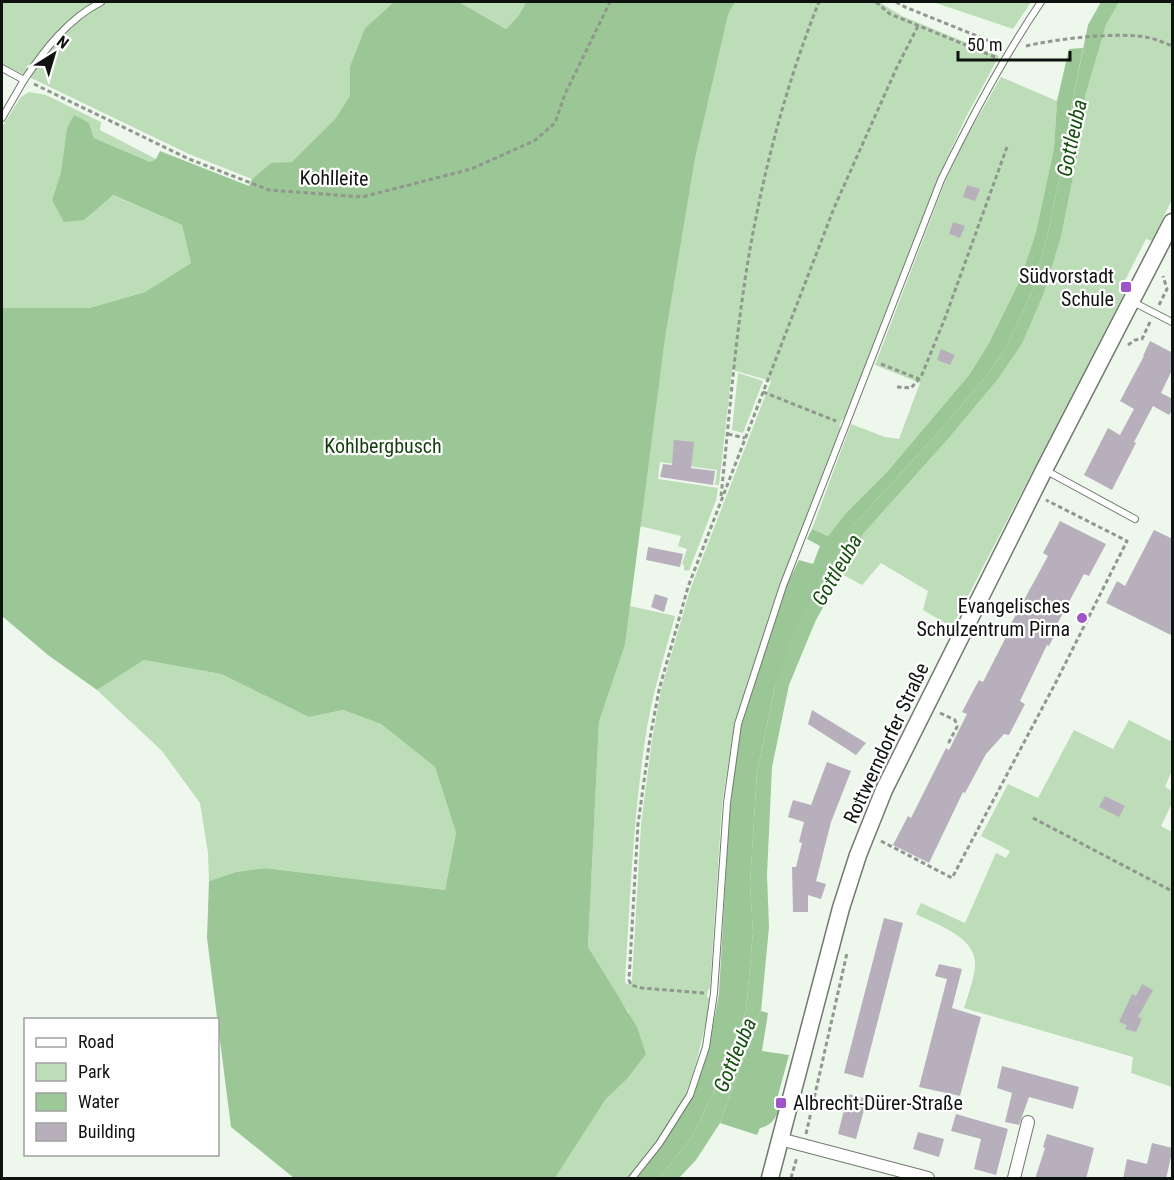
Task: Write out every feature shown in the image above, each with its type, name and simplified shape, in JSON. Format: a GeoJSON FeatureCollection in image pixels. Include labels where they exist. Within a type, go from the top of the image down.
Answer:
{"type":"FeatureCollection","features":[{"type":"Feature","properties":{"kind":"main road","name":"Rottwerndorfer Straße"},"geometry":{"type":"LineString","coordinates":[[770,1179],[841,908],[858,855],[884,790],[1051,474],[1173,222]]}},
{"type":"Feature","properties":{"kind":"street"},"geometry":{"type":"LineString","coordinates":[[1014,1179],[1028,1122]]}},
{"type":"Feature","properties":{"kind":"street"},"geometry":{"type":"LineString","coordinates":[[780,1139],[928,1179]]}},
{"type":"Feature","properties":{"kind":"lane"},"geometry":{"type":"LineString","coordinates":[[2,118],[24,80],[63,30],[80,14],[101,2]]}},
{"type":"Feature","properties":{"kind":"lane"},"geometry":{"type":"LineString","coordinates":[[632,1179],[659,1144],[690,1095],[706,1047],[714,993],[727,803],[738,724],[783,586],[941,180],[969,121],[1003,60],[1041,2]]}},
{"type":"Feature","properties":{"kind":"lane"},"geometry":{"type":"LineString","coordinates":[[2,68],[24,80]]}},
{"type":"Feature","properties":{"kind":"lane"},"geometry":{"type":"LineString","coordinates":[[1133,301],[1173,322]]}},
{"type":"Feature","properties":{"kind":"lane"},"geometry":{"type":"LineString","coordinates":[[1051,474],[1136,519]]}},
{"type":"Feature","properties":{"kind":"path","name":"Kohlleite"},"geometry":{"type":"LineString","coordinates":[[24,80],[189,159],[269,190],[362,197],[471,169],[534,141],[555,123],[565,94],[610,2]]}},
{"type":"Feature","properties":{"kind":"path"},"geometry":{"type":"LineString","coordinates":[[721,500],[742,300],[757,214],[782,113],[819,2]]}},
{"type":"Feature","properties":{"kind":"path"},"geometry":{"type":"LineString","coordinates":[[876,2],[890,14],[1003,60]]}},
{"type":"Feature","properties":{"kind":"path"},"geometry":{"type":"LineString","coordinates":[[896,2],[1010,49],[1044,41],[1129,36],[1151,38],[1173,46]]}},
{"type":"Feature","properties":{"kind":"path"},"geometry":{"type":"LineString","coordinates":[[714,993],[642,988],[631,986],[629,980],[638,824],[659,690],[688,587],[834,208],[897,67],[918,26]]}},
{"type":"Feature","properties":{"kind":"path"},"geometry":{"type":"LineString","coordinates":[[897,387],[911,388],[920,379],[945,318],[1007,147]]}},
{"type":"Feature","properties":{"kind":"path"},"geometry":{"type":"LineString","coordinates":[[1124,350],[1129,343],[1142,339],[1167,289],[1163,276]]}},
{"type":"Feature","properties":{"kind":"path"},"geometry":{"type":"LineString","coordinates":[[872,360],[920,379]]}},
{"type":"Feature","properties":{"kind":"path"},"geometry":{"type":"LineString","coordinates":[[763,392],[846,425]]}},
{"type":"Feature","properties":{"kind":"path"},"geometry":{"type":"LineString","coordinates":[[728,434],[745,438]]}},
{"type":"Feature","properties":{"kind":"path"},"geometry":{"type":"LineString","coordinates":[[881,841],[952,878],[1127,541],[1046,500],[1051,474]]}},
{"type":"Feature","properties":{"kind":"path"},"geometry":{"type":"LineString","coordinates":[[938,712],[954,720],[957,727],[950,742],[952,744]]}},
{"type":"Feature","properties":{"kind":"path"},"geometry":{"type":"LineString","coordinates":[[1033,818],[1173,891]]}},
{"type":"Feature","properties":{"kind":"path"},"geometry":{"type":"LineString","coordinates":[[791,1179],[797,1156],[803,1145],[847,952]]}},
{"type":"Feature","properties":{"kind":"green space"},"geometry":{"type":"Polygon","coordinates":[[[2,2],[394,2],[365,28],[350,66],[350,96],[335,119],[292,163],[271,163],[252,179],[189,154],[2,64],[2,2]]]}},
{"type":"Feature","properties":{"kind":"green space","name":"Kohlbergbusch"},"geometry":{"type":"Polygon","coordinates":[[[394,2],[459,2],[506,29],[519,15],[526,2],[735,2],[728,15],[695,159],[665,339],[625,645],[599,722],[588,947],[637,1027],[646,1054],[626,1080],[606,1099],[555,1178],[294,1178],[231,1127],[219,1018],[217,1018],[207,938],[209,881],[236,872],[265,868],[445,890],[456,833],[435,767],[381,724],[343,710],[309,717],[221,674],[144,660],[97,690],[48,655],[2,616],[2,308],[89,308],[145,292],[191,263],[182,225],[113,195],[84,220],[64,222],[52,200],[61,172],[67,128],[74,115],[89,123],[94,138],[150,162],[156,159],[160,151],[249,186],[252,179],[271,163],[292,162],[335,119],[350,96],[350,66],[365,28],[394,2]]]}},
{"type":"Feature","properties":{"kind":"green space"},"geometry":{"type":"Polygon","coordinates":[[[459,2],[526,2],[519,15],[506,29],[459,2]]]}},
{"type":"Feature","properties":{"kind":"green space"},"geometry":{"type":"Polygon","coordinates":[[[735,2],[879,2],[902,16],[999,56],[964,121],[936,182],[845,419],[839,426],[842,428],[779,588],[734,727],[722,805],[710,988],[707,997],[711,999],[686,1093],[668,1127],[629,1178],[555,1178],[606,1099],[626,1080],[629,1012],[615,995],[588,947],[599,722],[625,645],[630,606],[675,616],[651,709],[641,770],[630,890],[625,981],[627,985],[632,981],[641,825],[661,690],[690,590],[771,381],[732,370],[719,485],[715,485],[717,470],[660,462],[658,479],[718,488],[716,500],[689,571],[684,570],[682,564],[687,549],[678,546],[681,536],[640,526],[665,339],[695,159],[728,15],[735,2]]]}},
{"type":"Feature","properties":{"kind":"green space"},"geometry":{"type":"Polygon","coordinates":[[[933,2],[1031,2],[1013,29],[933,2]]]}},
{"type":"Feature","properties":{"kind":"green space"},"geometry":{"type":"Polygon","coordinates":[[[1119,2],[1172,2],[1172,199],[1152,241],[1146,239],[1121,288],[1126,290],[952,627],[923,610],[928,591],[881,563],[862,585],[840,573],[863,534],[948,439],[998,379],[1022,344],[1044,293],[1061,237],[1079,147],[1085,97],[1106,25],[1119,2]]]}},
{"type":"Feature","properties":{"kind":"green space"},"geometry":{"type":"Polygon","coordinates":[[[1083,48],[1066,147],[1047,237],[1031,294],[1006,347],[988,374],[938,433],[854,524],[775,686],[757,772],[750,884],[753,932],[746,1011],[714,1091],[692,1137],[659,1178],[637,1178],[662,1145],[693,1095],[709,1047],[719,994],[730,801],[741,726],[785,589],[799,560],[813,564],[820,546],[807,539],[812,529],[828,536],[847,512],[887,472],[969,375],[989,343],[1020,280],[1036,232],[1054,148],[1057,101],[1069,49],[1083,48]]]}},
{"type":"Feature","properties":{"kind":"green space"},"geometry":{"type":"Polygon","coordinates":[[[1001,77],[1057,101],[1054,148],[1036,232],[1020,280],[989,343],[969,375],[887,472],[847,512],[828,536],[812,529],[851,424],[885,437],[899,439],[920,383],[875,365],[945,182],[962,145],[1001,77]]]}},
{"type":"Feature","properties":{"kind":"green space"},"geometry":{"type":"Polygon","coordinates":[[[29,92],[46,95],[101,122],[100,130],[156,159],[150,162],[94,138],[89,123],[67,128],[61,172],[52,200],[84,220],[112,195],[182,225],[191,263],[145,292],[88,308],[2,308],[2,127],[21,97],[29,92]]]}},
{"type":"Feature","properties":{"kind":"green space"},"geometry":{"type":"Polygon","coordinates":[[[738,373],[763,381],[743,433],[732,430],[738,373]]]}},
{"type":"Feature","properties":{"kind":"green space"},"geometry":{"type":"Polygon","coordinates":[[[144,660],[221,674],[309,717],[343,710],[381,724],[435,767],[456,833],[445,890],[265,868],[236,872],[209,881],[208,853],[200,803],[162,751],[97,690],[144,660]]]}},
{"type":"Feature","properties":{"kind":"green space"},"geometry":{"type":"Polygon","coordinates":[[[1129,720],[1172,742],[1172,770],[1165,787],[1172,791],[1172,803],[1161,826],[1172,832],[1172,1087],[1131,1073],[1133,1057],[964,1008],[974,972],[973,953],[961,938],[916,914],[921,903],[965,923],[996,853],[1006,858],[1010,851],[981,836],[1008,784],[1038,798],[1074,730],[1113,749],[1129,720]]]}},
{"type":"Feature","properties":{"kind":"green space"},"geometry":{"type":"Polygon","coordinates":[[[761,1011],[768,1013],[762,1051],[789,1055],[775,1106],[780,1108],[773,1121],[760,1128],[757,1135],[720,1123],[761,1011]]]}},
{"type":"Feature","properties":{"kind":"water","name":"Gottleuba"},"geometry":{"type":"Polygon","coordinates":[[[1101,2],[1119,2],[1106,25],[1085,97],[1079,147],[1061,237],[1044,293],[1022,344],[998,379],[948,439],[863,534],[815,622],[789,685],[772,767],[767,875],[769,927],[761,1011],[720,1123],[696,1160],[679,1178],[659,1178],[692,1137],[714,1091],[746,1011],[753,932],[750,884],[757,772],[775,686],[788,644],[830,558],[854,524],[938,433],[988,374],[1006,347],[1031,294],[1047,237],[1088,25],[1101,2]]]}},
{"type":"Feature","properties":{"kind":"building"},"geometry":{"type":"Polygon","coordinates":[[[967,185],[980,189],[975,201],[963,197],[967,185]]]}},
{"type":"Feature","properties":{"kind":"building"},"geometry":{"type":"Polygon","coordinates":[[[953,222],[965,226],[960,238],[949,234],[953,222]]]}},
{"type":"Feature","properties":{"kind":"building"},"geometry":{"type":"Polygon","coordinates":[[[1150,341],[1173,353],[1173,368],[1161,393],[1173,399],[1173,409],[1169,415],[1153,406],[1112,490],[1084,475],[1108,428],[1120,435],[1134,409],[1120,401],[1150,341]]]}},
{"type":"Feature","properties":{"kind":"building"},"geometry":{"type":"Polygon","coordinates":[[[941,349],[955,355],[950,365],[937,360],[941,349]]]}},
{"type":"Feature","properties":{"kind":"building"},"geometry":{"type":"Polygon","coordinates":[[[674,440],[694,442],[691,468],[715,471],[713,485],[660,477],[663,464],[672,465],[674,440]]]}},
{"type":"Feature","properties":{"kind":"building"},"geometry":{"type":"Polygon","coordinates":[[[1060,521],[1106,544],[1089,576],[1084,574],[1055,628],[1057,630],[1049,646],[1047,645],[1020,701],[1025,704],[1009,735],[1004,734],[986,754],[965,793],[963,792],[929,863],[893,845],[908,816],[911,818],[946,748],[949,750],[967,714],[962,712],[979,680],[983,682],[1008,629],[1048,556],[1043,553],[1060,521]]]}},
{"type":"Feature","properties":{"kind":"building"},"geometry":{"type":"Polygon","coordinates":[[[1154,530],[1173,539],[1173,636],[1106,603],[1117,581],[1125,586],[1154,530]]]}},
{"type":"Feature","properties":{"kind":"building"},"geometry":{"type":"Polygon","coordinates":[[[648,547],[683,554],[680,567],[646,560],[648,547]]]}},
{"type":"Feature","properties":{"kind":"building"},"geometry":{"type":"Polygon","coordinates":[[[655,594],[668,598],[664,612],[651,607],[655,594]]]}},
{"type":"Feature","properties":{"kind":"building"},"geometry":{"type":"Polygon","coordinates":[[[812,710],[866,743],[856,755],[808,724],[812,710]]]}},
{"type":"Feature","properties":{"kind":"building"},"geometry":{"type":"Polygon","coordinates":[[[827,762],[851,771],[831,822],[816,881],[826,884],[821,899],[808,895],[808,912],[793,912],[792,867],[796,867],[804,822],[788,817],[793,800],[811,805],[827,762]]]}},
{"type":"Feature","properties":{"kind":"building"},"geometry":{"type":"Polygon","coordinates":[[[1105,796],[1125,806],[1119,817],[1099,807],[1105,796]]]}},
{"type":"Feature","properties":{"kind":"building"},"geometry":{"type":"Polygon","coordinates":[[[884,918],[903,923],[863,1078],[844,1073],[884,918]]]}},
{"type":"Feature","properties":{"kind":"building"},"geometry":{"type":"Polygon","coordinates":[[[939,964],[962,969],[952,1008],[981,1017],[960,1096],[919,1087],[947,979],[935,976],[939,964]]]}},
{"type":"Feature","properties":{"kind":"building"},"geometry":{"type":"Polygon","coordinates":[[[1142,984],[1153,990],[1138,1017],[1142,1019],[1136,1032],[1125,1029],[1127,1025],[1119,1022],[1132,994],[1136,996],[1142,984]]]}},
{"type":"Feature","properties":{"kind":"building"},"geometry":{"type":"Polygon","coordinates":[[[1002,1066],[1079,1087],[1073,1109],[1029,1097],[1019,1125],[1005,1122],[1012,1093],[997,1088],[1002,1066]]]}},
{"type":"Feature","properties":{"kind":"building"},"geometry":{"type":"Polygon","coordinates":[[[848,1094],[867,1099],[856,1139],[838,1134],[848,1094]]]}},
{"type":"Feature","properties":{"kind":"building"},"geometry":{"type":"Polygon","coordinates":[[[956,1114],[1008,1129],[996,1175],[974,1169],[981,1139],[951,1131],[956,1114]]]}},
{"type":"Feature","properties":{"kind":"building"},"geometry":{"type":"Polygon","coordinates":[[[918,1132],[944,1139],[939,1157],[913,1149],[918,1132]]]}},
{"type":"Feature","properties":{"kind":"building"},"geometry":{"type":"Polygon","coordinates":[[[1047,1134],[1094,1148],[1086,1179],[1035,1179],[1047,1134]]]}},
{"type":"Feature","properties":{"kind":"building"},"geometry":{"type":"Polygon","coordinates":[[[1152,1143],[1173,1148],[1166,1179],[1123,1179],[1127,1159],[1147,1164],[1152,1143]]]}},
{"type":"Feature","properties":{"kind":"place","name":"Südvorstadt Schule"},"geometry":{"type":"Point","coordinates":[1126,287]}},
{"type":"Feature","properties":{"kind":"place","name":"Evangelisches Schulzentrum Pirna"},"geometry":{"type":"Point","coordinates":[1082,618]}},
{"type":"Feature","properties":{"kind":"place","name":"Albrecht-Dürer-Straße"},"geometry":{"type":"Point","coordinates":[781,1103]}}]}
